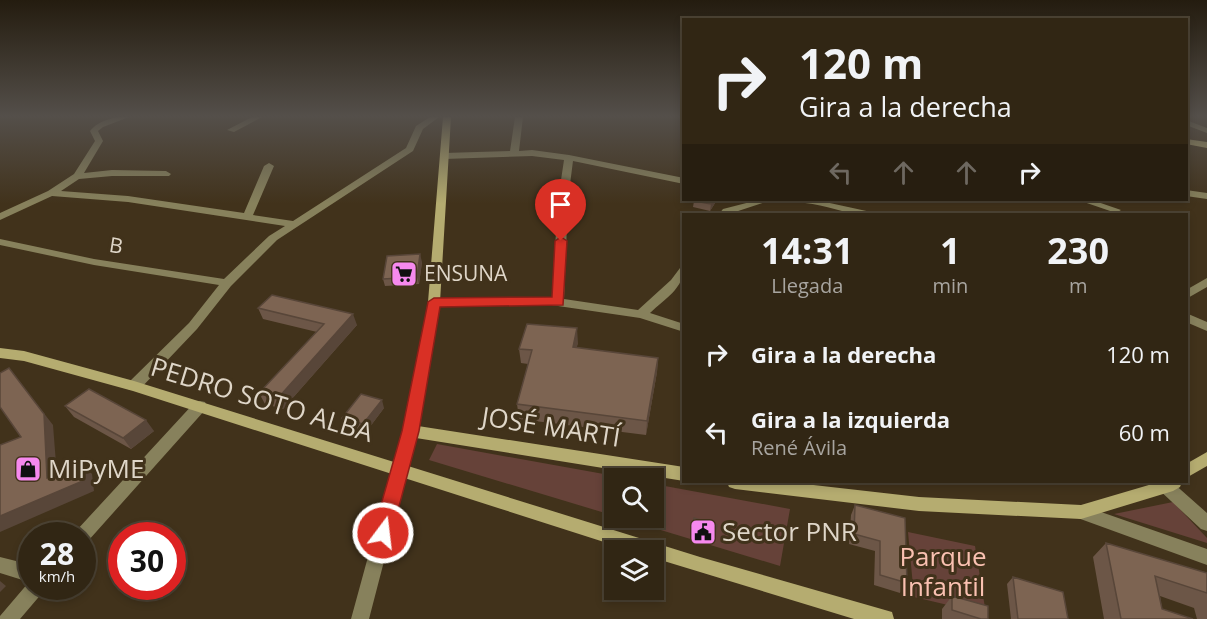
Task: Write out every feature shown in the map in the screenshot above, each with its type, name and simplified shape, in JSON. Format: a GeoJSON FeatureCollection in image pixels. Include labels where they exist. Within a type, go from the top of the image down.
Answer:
{"type":"FeatureCollection","features":[{"type":"Feature","properties":{"kind":"street"},"geometry":{"type":"LineString","coordinates":[[0,217],[51,193],[77,176],[96,146]]}},
{"type":"Feature","properties":{"kind":"street"},"geometry":{"type":"LineString","coordinates":[[134,386],[193,326],[227,283],[273,238],[411,149],[412,146]]}},
{"type":"Feature","properties":{"kind":"street"},"geometry":{"type":"LineString","coordinates":[[360,619],[410,431],[434,302],[445,146]]}},
{"type":"Feature","properties":{"kind":"street"},"geometry":{"type":"LineString","coordinates":[[514,154],[515,146]]}},
{"type":"Feature","properties":{"kind":"street"},"geometry":{"type":"LineString","coordinates":[[444,156],[532,153],[682,181]]}},
{"type":"Feature","properties":{"kind":"street"},"geometry":{"type":"LineString","coordinates":[[558,302],[562,200],[568,158]]}},
{"type":"Feature","properties":{"kind":"street"},"geometry":{"type":"LineString","coordinates":[[248,217],[269,166]]}},
{"type":"Feature","properties":{"kind":"street"},"geometry":{"type":"LineString","coordinates":[[77,176],[112,173],[166,174]]}},
{"type":"Feature","properties":{"kind":"street"},"geometry":{"type":"LineString","coordinates":[[51,193],[128,199],[294,224]]}},
{"type":"Feature","properties":{"kind":"street"},"geometry":{"type":"LineString","coordinates":[[1188,193],[1207,196]]}},
{"type":"Feature","properties":{"kind":"street"},"geometry":{"type":"LineString","coordinates":[[725,213],[763,201]]}},
{"type":"Feature","properties":{"kind":"street"},"geometry":{"type":"LineString","coordinates":[[806,201],[824,213]]}},
{"type":"Feature","properties":{"kind":"street"},"geometry":{"type":"LineString","coordinates":[[808,201],[862,213]]}},
{"type":"Feature","properties":{"kind":"street"},"geometry":{"type":"LineString","coordinates":[[1086,201],[1115,212]]}},
{"type":"Feature","properties":{"kind":"street","name":"B"},"geometry":{"type":"LineString","coordinates":[[0,242],[94,262],[227,283]]}},
{"type":"Feature","properties":{"kind":"street"},"geometry":{"type":"LineString","coordinates":[[641,314],[675,283],[682,273]]}},
{"type":"Feature","properties":{"kind":"street"},"geometry":{"type":"LineString","coordinates":[[1188,294],[1207,282]]}},
{"type":"Feature","properties":{"kind":"street"},"geometry":{"type":"LineString","coordinates":[[434,302],[558,302],[641,314],[682,327]]}},
{"type":"Feature","properties":{"kind":"street"},"geometry":{"type":"LineString","coordinates":[[1188,318],[1207,327]]}},
{"type":"Feature","properties":{"kind":"street","name":"PEDRO SOTO ALBA"},"geometry":{"type":"LineString","coordinates":[[0,353],[24,356],[134,386],[700,565],[885,619]]}},
{"type":"Feature","properties":{"kind":"street"},"geometry":{"type":"LineString","coordinates":[[95,522],[200,406]]}},
{"type":"Feature","properties":{"kind":"street","name":"JOSÉ MARTÍ"},"geometry":{"type":"LineString","coordinates":[[410,431],[682,474]]}},
{"type":"Feature","properties":{"kind":"street"},"geometry":{"type":"LineString","coordinates":[[1188,471],[1207,458]]}},
{"type":"Feature","properties":{"kind":"street"},"geometry":{"type":"LineString","coordinates":[[743,483],[919,504],[1081,512],[1207,557]]}},
{"type":"Feature","properties":{"kind":"street"},"geometry":{"type":"LineString","coordinates":[[1081,512],[1167,483],[1207,524]]}},
{"type":"Feature","properties":{"kind":"street"},"geometry":{"type":"LineString","coordinates":[[0,565],[18,570]]}},
{"type":"Feature","properties":{"kind":"street"},"geometry":{"type":"LineString","coordinates":[[8,619],[25,600]]}},
{"type":"Feature","properties":{"kind":"green space"},"geometry":{"type":"Polygon","coordinates":[[[437,444],[604,474],[604,513],[429,460],[437,444]]]}},
{"type":"Feature","properties":{"kind":"green space"},"geometry":{"type":"Polygon","coordinates":[[[664,486],[790,509],[780,566],[654,528],[664,528],[664,486]]]}},
{"type":"Feature","properties":{"kind":"green space"},"geometry":{"type":"Polygon","coordinates":[[[1173,502],[1207,538],[1207,543],[1114,514],[1173,502]]]}},
{"type":"Feature","properties":{"kind":"green space","name":"Parque Infantil"},"geometry":{"type":"Polygon","coordinates":[[[908,532],[975,546],[986,614],[914,597],[908,532]]]}},
{"type":"Feature","properties":{"kind":"building"},"geometry":{"type":"Polygon","coordinates":[[[694,201],[713,201],[711,204],[694,201]]]}},
{"type":"Feature","properties":{"kind":"building"},"geometry":{"type":"Polygon","coordinates":[[[420,254],[417,277],[383,279],[387,256],[420,254]]]}},
{"type":"Feature","properties":{"kind":"building"},"geometry":{"type":"Polygon","coordinates":[[[272,295],[353,314],[278,398],[259,393],[324,324],[258,308],[272,295]]]}},
{"type":"Feature","properties":{"kind":"building"},"geometry":{"type":"Polygon","coordinates":[[[527,324],[577,328],[573,347],[658,358],[647,421],[517,404],[532,350],[519,349],[527,324]]]}},
{"type":"Feature","properties":{"kind":"building"},"geometry":{"type":"Polygon","coordinates":[[[9,368],[44,414],[47,478],[82,463],[85,480],[0,516],[0,445],[21,437],[0,407],[0,373],[9,368]]]}},
{"type":"Feature","properties":{"kind":"building"},"geometry":{"type":"Polygon","coordinates":[[[89,389],[146,420],[123,438],[65,406],[89,389]]]}},
{"type":"Feature","properties":{"kind":"building"},"geometry":{"type":"Polygon","coordinates":[[[361,394],[382,400],[363,424],[342,418],[361,394]]]}},
{"type":"Feature","properties":{"kind":"building"},"geometry":{"type":"Polygon","coordinates":[[[855,505],[905,518],[907,583],[880,575],[880,541],[854,534],[855,505]]]}},
{"type":"Feature","properties":{"kind":"building","name":"Sector PNR"},"geometry":{"type":"Polygon","coordinates":[[[694,518],[717,525],[714,538],[691,531],[694,518]]]}},
{"type":"Feature","properties":{"kind":"building"},"geometry":{"type":"Polygon","coordinates":[[[1106,543],[1207,573],[1207,593],[1155,576],[1162,609],[1193,619],[1121,619],[1106,543]]]}},
{"type":"Feature","properties":{"kind":"building"},"geometry":{"type":"Polygon","coordinates":[[[1013,577],[1063,592],[1068,619],[1018,619],[1013,577]]]}},
{"type":"Feature","properties":{"kind":"building"},"geometry":{"type":"Polygon","coordinates":[[[952,596],[988,606],[988,619],[952,610],[952,596]]]}},
{"type":"Feature","properties":{"kind":"place","name":"ENSUNA"},"geometry":{"type":"Point","coordinates":[404,274]}},
{"type":"Feature","properties":{"kind":"place","name":"MiPyME"},"geometry":{"type":"Point","coordinates":[28,469]}},
{"type":"Feature","properties":{"kind":"place","name":"Sector PNR"},"geometry":{"type":"Point","coordinates":[703,532]}},
{"type":"Feature","properties":{"kind":"route"},"geometry":{"type":"LineString","coordinates":[[383,533],[410,431],[434,302],[558,302],[561,241]]}}]}
